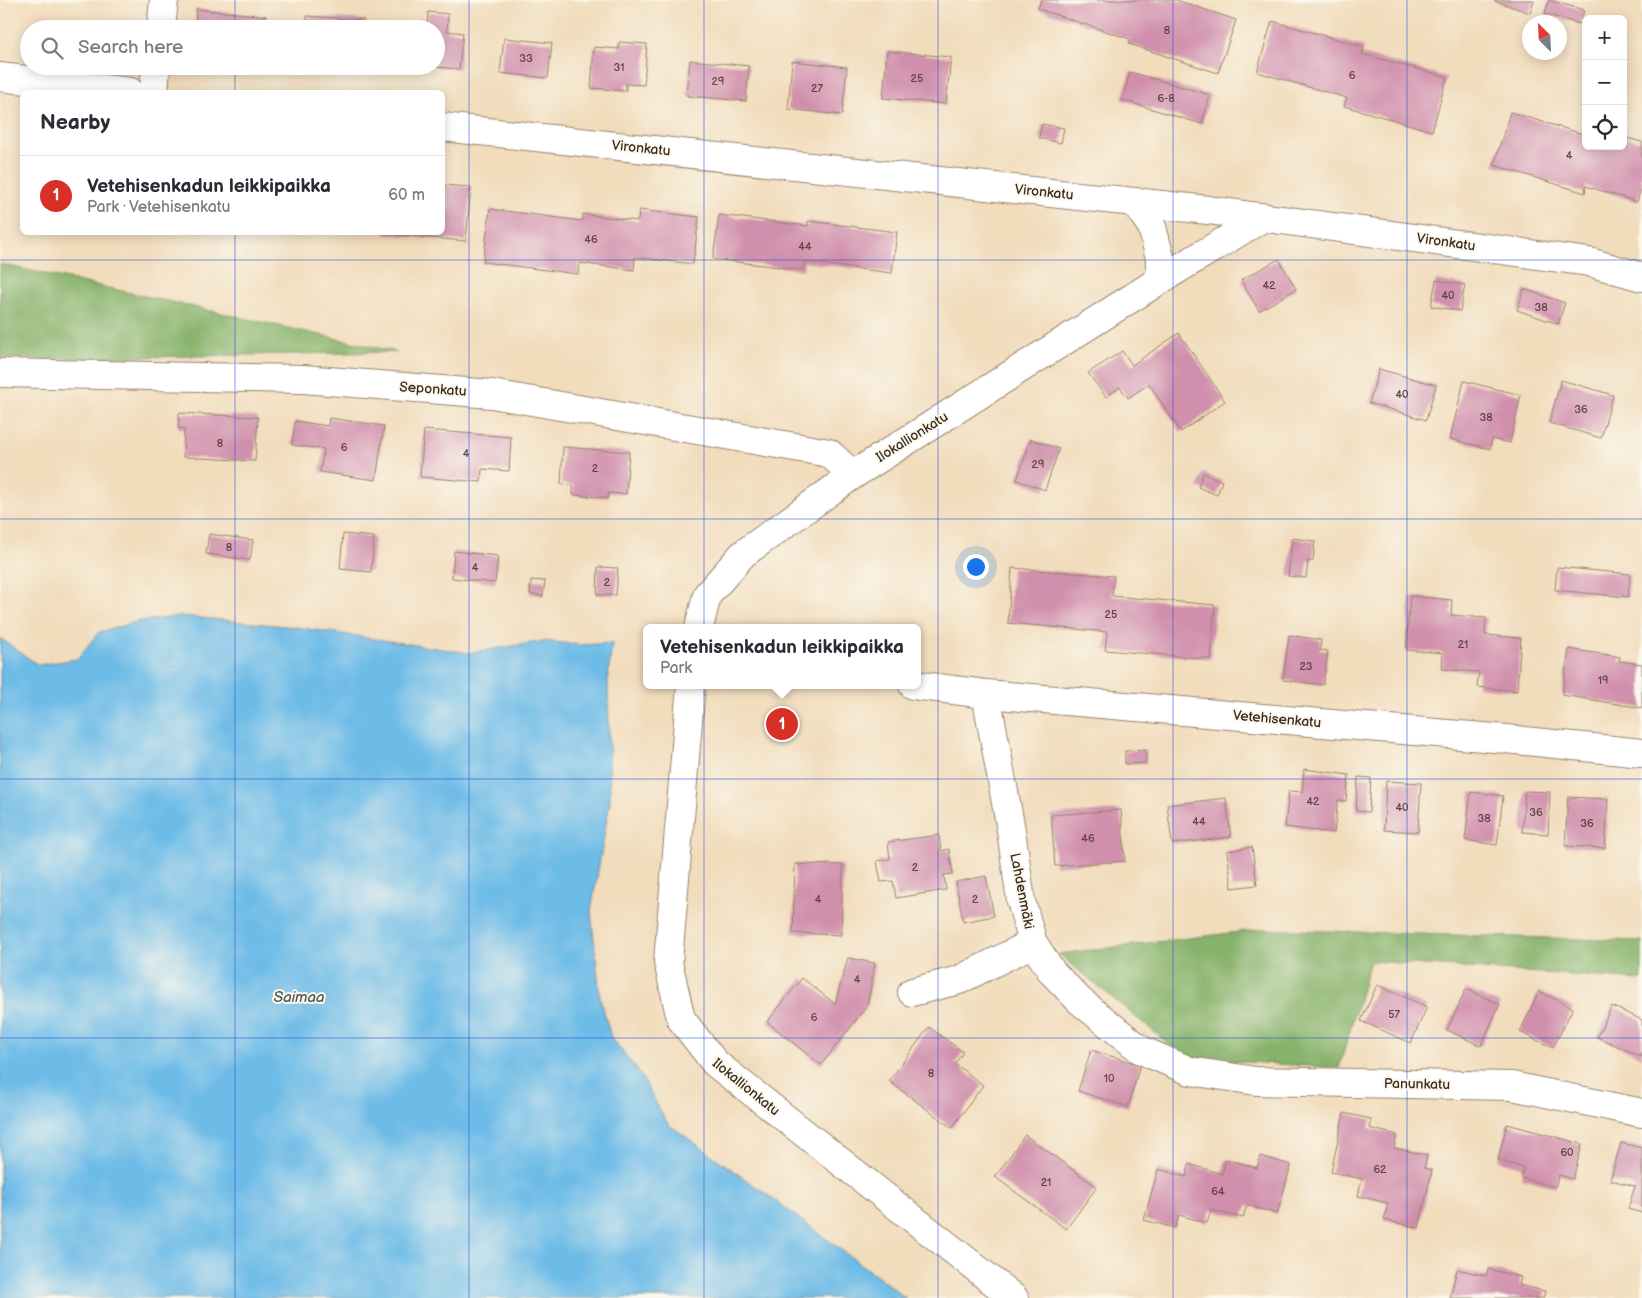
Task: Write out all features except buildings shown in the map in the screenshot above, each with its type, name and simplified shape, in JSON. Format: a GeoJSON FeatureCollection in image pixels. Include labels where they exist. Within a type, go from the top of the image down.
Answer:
{"type":"FeatureCollection","features":[{"type":"Feature","properties":{"kind":"street"},"geometry":{"type":"LineString","coordinates":[[162,20],[164,0]]}},
{"type":"Feature","properties":{"kind":"street"},"geometry":{"type":"LineString","coordinates":[[154,90],[155,75]]}},
{"type":"Feature","properties":{"kind":"street"},"geometry":{"type":"LineString","coordinates":[[0,77],[113,90]]}},
{"type":"Feature","properties":{"kind":"street","name":"Vironkatu"},"geometry":{"type":"LineString","coordinates":[[445,127],[1264,217],[1589,262],[1642,277]]}},
{"type":"Feature","properties":{"kind":"street"},"geometry":{"type":"LineString","coordinates":[[1135,202],[1152,227],[1160,258],[1160,280]]}},
{"type":"Feature","properties":{"kind":"street","name":"Ilokallionkatu"},"geometry":{"type":"LineString","coordinates":[[700,624],[707,595],[743,554],[853,475],[1160,280],[1264,217]]}},
{"type":"Feature","properties":{"kind":"street","name":"Seponkatu"},"geometry":{"type":"LineString","coordinates":[[0,373],[303,379],[492,394],[830,453],[853,475]]}},
{"type":"Feature","properties":{"kind":"street","name":"Vetehisenkatu"},"geometry":{"type":"LineString","coordinates":[[921,686],[986,694],[1506,739],[1642,753]]}},
{"type":"Feature","properties":{"kind":"street","name":"Ilokallionkatu"},"geometry":{"type":"LineString","coordinates":[[690,689],[668,962],[681,1019],[715,1063],[1014,1298]]}},
{"type":"Feature","properties":{"kind":"street","name":"Lahdenmäki"},"geometry":{"type":"LineString","coordinates":[[986,694],[1011,830],[1021,901],[1033,943],[1052,972],[1088,1007],[1141,1050],[1190,1072]]}},
{"type":"Feature","properties":{"kind":"street"},"geometry":{"type":"LineString","coordinates":[[912,992],[959,980],[1033,943]]}},
{"type":"Feature","properties":{"kind":"street","name":"Panunkatu"},"geometry":{"type":"LineString","coordinates":[[1190,1072],[1256,1081],[1512,1086],[1642,1113]]}},
{"type":"Feature","properties":{"kind":"green space"},"geometry":{"type":"Polygon","coordinates":[[[0,264],[397,352],[41,359],[0,358],[0,264]]]}},
{"type":"Feature","properties":{"kind":"green space"},"geometry":{"type":"Polygon","coordinates":[[[1263,929],[1642,941],[1642,980],[1370,961],[1339,1068],[1186,1058],[1059,954],[1263,929]]]}},
{"type":"Feature","properties":{"kind":"water","name":"Saimaa"},"geometry":{"type":"Polygon","coordinates":[[[181,616],[295,627],[469,653],[544,641],[582,645],[612,643],[608,678],[610,802],[591,911],[600,997],[611,1037],[640,1074],[668,1124],[906,1298],[0,1298],[0,638],[38,665],[77,659],[99,632],[136,622],[181,616]]]}},
{"type":"Feature","properties":{"kind":"place","name":"Vetehisenkadun leikkipaikka"},"geometry":{"type":"Point","coordinates":[782,724]}}]}
